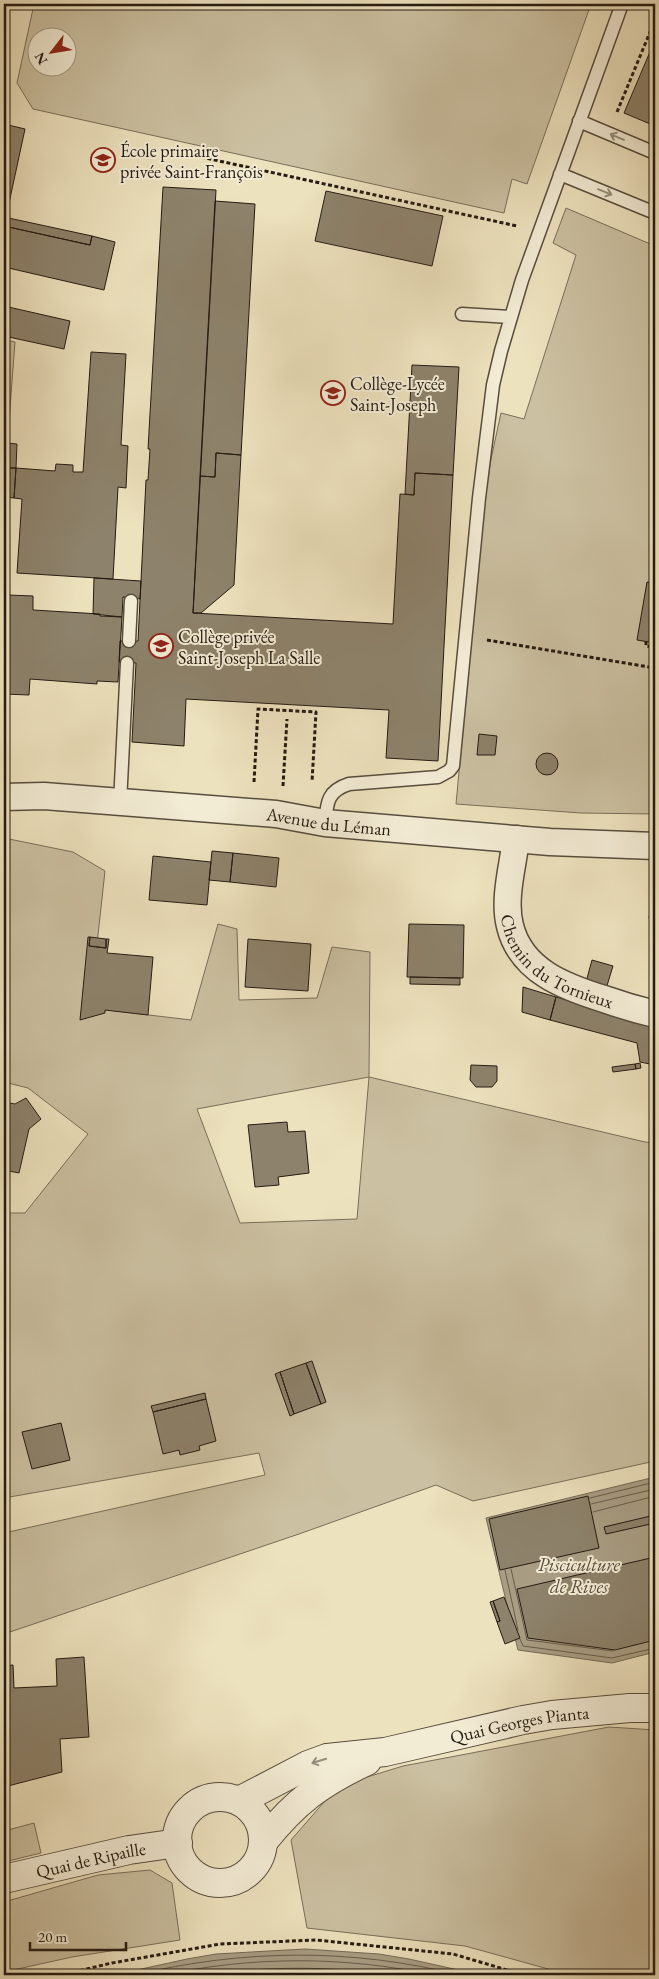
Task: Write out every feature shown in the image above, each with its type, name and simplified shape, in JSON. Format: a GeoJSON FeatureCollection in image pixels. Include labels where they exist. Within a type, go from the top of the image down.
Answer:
{"type":"FeatureCollection","features":[{"type":"Feature","properties":{"kind":"street","name":"Avenue du Léman"},"geometry":{"type":"LineString","coordinates":[[4,797],[44,796],[281,815],[325,823],[516,839],[655,846]]}},
{"type":"Feature","properties":{"kind":"street","name":"Chemin du Tornieux"},"geometry":{"type":"LineString","coordinates":[[516,839],[508,904],[510,925],[516,942],[526,958],[541,972],[557,982],[582,992],[655,1014]]}},
{"type":"Feature","properties":{"kind":"street","name":"Quai Georges Pianta"},"geometry":{"type":"LineString","coordinates":[[239,1801],[318,1761],[385,1752],[544,1716],[581,1711],[655,1708]]}},
{"type":"Feature","properties":{"kind":"street","name":"Quai Georges Pianta"},"geometry":{"type":"LineString","coordinates":[[263,1842],[288,1813],[312,1791],[333,1777],[385,1752]]}},
{"type":"Feature","properties":{"kind":"street"},"geometry":{"type":"LineString","coordinates":[[219,1797],[239,1801],[250,1810],[259,1821],[263,1842],[260,1856],[253,1868],[242,1877],[222,1883],[201,1878],[189,1869],[181,1857],[178,1843],[181,1823],[188,1812],[198,1803],[219,1797]]}},
{"type":"Feature","properties":{"kind":"street","name":"Quai de Ripaille"},"geometry":{"type":"LineString","coordinates":[[4,1879],[129,1850],[178,1843]]}},
{"type":"Feature","properties":{"kind":"lane"},"geometry":{"type":"LineString","coordinates":[[325,823],[329,798],[340,787],[349,784],[438,777],[449,771],[454,760],[465,637],[493,385],[511,317],[560,174],[622,4]]}},
{"type":"Feature","properties":{"kind":"lane"},"geometry":{"type":"LineString","coordinates":[[579,121],[655,153]]}},
{"type":"Feature","properties":{"kind":"lane"},"geometry":{"type":"LineString","coordinates":[[560,174],[655,213]]}},
{"type":"Feature","properties":{"kind":"lane"},"geometry":{"type":"LineString","coordinates":[[462,314],[511,317]]}},
{"type":"Feature","properties":{"kind":"lane"},"geometry":{"type":"LineString","coordinates":[[129,641],[131,600]]}},
{"type":"Feature","properties":{"kind":"lane"},"geometry":{"type":"LineString","coordinates":[[120,802],[127,663]]}},
{"type":"Feature","properties":{"kind":"path"},"geometry":{"type":"LineString","coordinates":[[608,133],[655,20]]}},
{"type":"Feature","properties":{"kind":"path"},"geometry":{"type":"LineString","coordinates":[[201,157],[519,227]]}},
{"type":"Feature","properties":{"kind":"path"},"geometry":{"type":"LineString","coordinates":[[465,637],[655,668]]}},
{"type":"Feature","properties":{"kind":"path"},"geometry":{"type":"LineString","coordinates":[[646,641],[646,646],[655,648]]}},
{"type":"Feature","properties":{"kind":"path"},"geometry":{"type":"LineString","coordinates":[[287,705],[287,710]]}},
{"type":"Feature","properties":{"kind":"path"},"geometry":{"type":"LineString","coordinates":[[255,767],[258,709],[316,712],[312,771]]}},
{"type":"Feature","properties":{"kind":"path"},"geometry":{"type":"LineString","coordinates":[[281,815],[287,719]]}},
{"type":"Feature","properties":{"kind":"path"},"geometry":{"type":"LineString","coordinates":[[61,1975],[112,1963],[220,1944],[316,1940],[453,1954],[524,1975]]}},
{"type":"Feature","properties":{"kind":"shaded area"},"geometry":{"type":"Polygon","coordinates":[[[34,4],[591,4],[527,184],[512,179],[504,213],[33,109],[17,83],[28,32],[28,78],[78,78],[78,28],[29,28],[34,4]]]}},
{"type":"Feature","properties":{"kind":"shaded area"},"geometry":{"type":"Polygon","coordinates":[[[566,208],[655,246],[655,814],[581,813],[456,804],[484,503],[491,459],[501,413],[524,419],[576,255],[553,243],[566,208]]]}},
{"type":"Feature","properties":{"kind":"shaded area"},"geometry":{"type":"Polygon","coordinates":[[[4,340],[15,342],[4,487],[4,340]]]}},
{"type":"Feature","properties":{"kind":"shaded area"},"geometry":{"type":"Polygon","coordinates":[[[4,838],[73,852],[105,871],[90,1008],[191,1020],[218,924],[237,929],[239,1000],[317,998],[332,947],[370,952],[369,1077],[655,1143],[655,1461],[473,1501],[436,1485],[299,1534],[4,1634],[4,1533],[265,1475],[259,1453],[4,1498],[4,1213],[25,1213],[88,1134],[28,1088],[4,1082],[4,838]],[[369,1077],[197,1109],[240,1223],[357,1219],[369,1077]]]}},
{"type":"Feature","properties":{"kind":"shaded area"},"geometry":{"type":"Polygon","coordinates":[[[609,1727],[655,1730],[655,1973],[646,1975],[570,1975],[465,1946],[307,1928],[291,1840],[338,1786],[403,1766],[609,1727]]]}},
{"type":"Feature","properties":{"kind":"shaded area"},"geometry":{"type":"Polygon","coordinates":[[[34,1823],[41,1853],[4,1862],[4,1831],[34,1823]]]}},
{"type":"Feature","properties":{"kind":"shaded area"},"geometry":{"type":"Polygon","coordinates":[[[150,1870],[172,1883],[180,1940],[72,1957],[4,1972],[4,1902],[98,1875],[150,1870]]]}},
{"type":"Feature","properties":{"kind":"water","name":"Pisciculture de Rives"},"geometry":{"type":"Polygon","coordinates":[[[655,1477],[655,1652],[612,1663],[518,1650],[486,1518],[655,1477]]]}},
{"type":"Feature","properties":{"kind":"water"},"geometry":{"type":"Polygon","coordinates":[[[305,1949],[379,1954],[481,1975],[114,1975],[216,1954],[305,1949]]]}},
{"type":"Feature","properties":{"kind":"building"},"geometry":{"type":"Polygon","coordinates":[[[4,4],[9,4],[4,29],[4,4]]]}},
{"type":"Feature","properties":{"kind":"building"},"geometry":{"type":"Polygon","coordinates":[[[655,40],[655,126],[624,113],[655,40]]]}},
{"type":"Feature","properties":{"kind":"building"},"geometry":{"type":"Polygon","coordinates":[[[4,124],[25,129],[6,217],[4,217],[4,124]]]}},
{"type":"Feature","properties":{"kind":"building"},"geometry":{"type":"Polygon","coordinates":[[[163,187],[216,190],[193,613],[393,624],[400,494],[414,495],[415,473],[453,475],[438,761],[386,758],[389,710],[186,699],[184,746],[132,742],[136,663],[119,662],[120,641],[138,641],[163,187]]]}},
{"type":"Feature","properties":{"kind":"building"},"geometry":{"type":"Polygon","coordinates":[[[326,191],[443,216],[432,266],[315,241],[326,191]]]}},
{"type":"Feature","properties":{"kind":"building"},"geometry":{"type":"Polygon","coordinates":[[[215,201],[255,204],[241,455],[216,453],[215,477],[200,476],[215,201]]]}},
{"type":"Feature","properties":{"kind":"building"},"geometry":{"type":"Polygon","coordinates":[[[4,217],[92,236],[90,245],[4,226],[4,217]]]}},
{"type":"Feature","properties":{"kind":"building"},"geometry":{"type":"Polygon","coordinates":[[[4,226],[90,245],[92,236],[115,242],[104,290],[4,267],[4,226]]]}},
{"type":"Feature","properties":{"kind":"building"},"geometry":{"type":"Polygon","coordinates":[[[4,306],[70,321],[64,349],[4,336],[4,306]]]}},
{"type":"Feature","properties":{"kind":"building"},"geometry":{"type":"Polygon","coordinates":[[[91,352],[126,354],[121,445],[128,446],[126,488],[118,487],[113,579],[17,573],[22,499],[14,498],[16,468],[55,471],[56,464],[73,465],[73,472],[83,472],[91,352]]]}},
{"type":"Feature","properties":{"kind":"building"},"geometry":{"type":"Polygon","coordinates":[[[412,365],[459,367],[453,475],[415,473],[414,495],[405,494],[412,365]]]}},
{"type":"Feature","properties":{"kind":"building"},"geometry":{"type":"Polygon","coordinates":[[[7,443],[17,444],[16,468],[5,468],[7,443]]]}},
{"type":"Feature","properties":{"kind":"building"},"geometry":{"type":"Polygon","coordinates":[[[216,453],[241,455],[234,585],[201,613],[193,613],[200,476],[215,477],[216,453]]]}},
{"type":"Feature","properties":{"kind":"building"},"geometry":{"type":"Polygon","coordinates":[[[5,468],[16,468],[14,498],[4,497],[5,468]]]}},
{"type":"Feature","properties":{"kind":"building"},"geometry":{"type":"Polygon","coordinates":[[[94,578],[141,581],[140,599],[123,597],[122,617],[93,614],[94,578]]]}},
{"type":"Feature","properties":{"kind":"building"},"geometry":{"type":"Polygon","coordinates":[[[647,582],[655,583],[655,643],[637,640],[647,582]]]}},
{"type":"Feature","properties":{"kind":"building"},"geometry":{"type":"Polygon","coordinates":[[[8,595],[33,596],[33,610],[122,617],[118,682],[97,681],[97,684],[30,679],[29,695],[4,694],[4,630],[8,627],[8,595]]]}},
{"type":"Feature","properties":{"kind":"building"},"geometry":{"type":"Polygon","coordinates":[[[479,734],[497,736],[495,755],[477,755],[479,734]]]}},
{"type":"Feature","properties":{"kind":"building"},"geometry":{"type":"Polygon","coordinates":[[[543,753],[551,753],[558,760],[558,768],[551,775],[543,775],[536,768],[536,760],[543,753]]]}},
{"type":"Feature","properties":{"kind":"building"},"geometry":{"type":"Polygon","coordinates":[[[212,851],[233,853],[230,882],[209,880],[212,851]]]}},
{"type":"Feature","properties":{"kind":"building"},"geometry":{"type":"Polygon","coordinates":[[[233,853],[279,858],[276,887],[230,882],[233,853]]]}},
{"type":"Feature","properties":{"kind":"building"},"geometry":{"type":"Polygon","coordinates":[[[153,856],[211,862],[207,905],[149,900],[153,856]]]}},
{"type":"Feature","properties":{"kind":"building"},"geometry":{"type":"Polygon","coordinates":[[[649,916],[655,916],[655,922],[650,923],[649,916]]]}},
{"type":"Feature","properties":{"kind":"building"},"geometry":{"type":"Polygon","coordinates":[[[409,924],[464,925],[463,978],[407,977],[409,924]]]}},
{"type":"Feature","properties":{"kind":"building"},"geometry":{"type":"Polygon","coordinates":[[[88,937],[90,937],[89,946],[106,948],[106,939],[109,939],[107,953],[153,957],[148,1015],[105,1010],[105,1013],[80,1020],[88,937]]]}},
{"type":"Feature","properties":{"kind":"building"},"geometry":{"type":"Polygon","coordinates":[[[90,937],[106,939],[106,948],[89,946],[90,937]]]}},
{"type":"Feature","properties":{"kind":"building"},"geometry":{"type":"Polygon","coordinates":[[[248,939],[311,944],[308,991],[245,987],[248,939]]]}},
{"type":"Feature","properties":{"kind":"building"},"geometry":{"type":"Polygon","coordinates":[[[592,960],[613,966],[606,989],[586,982],[592,960]]]}},
{"type":"Feature","properties":{"kind":"building"},"geometry":{"type":"Polygon","coordinates":[[[410,977],[460,978],[460,985],[410,984],[410,977]]]}},
{"type":"Feature","properties":{"kind":"building"},"geometry":{"type":"Polygon","coordinates":[[[523,987],[556,997],[550,1020],[522,1012],[523,987]]]}},
{"type":"Feature","properties":{"kind":"building"},"geometry":{"type":"Polygon","coordinates":[[[556,997],[655,1026],[655,1065],[640,1062],[637,1043],[550,1020],[556,997]]]}},
{"type":"Feature","properties":{"kind":"building"},"geometry":{"type":"Polygon","coordinates":[[[640,1063],[641,1068],[636,1069],[635,1064],[640,1063]]]}},
{"type":"Feature","properties":{"kind":"building"},"geometry":{"type":"Polygon","coordinates":[[[635,1064],[636,1069],[613,1072],[612,1067],[635,1064]]]}},
{"type":"Feature","properties":{"kind":"building"},"geometry":{"type":"Polygon","coordinates":[[[471,1065],[497,1066],[497,1081],[492,1087],[476,1087],[470,1080],[471,1065]]]}},
{"type":"Feature","properties":{"kind":"building"},"geometry":{"type":"Polygon","coordinates":[[[26,1098],[41,1119],[29,1129],[19,1173],[4,1170],[4,1102],[15,1104],[26,1098]]]}},
{"type":"Feature","properties":{"kind":"building"},"geometry":{"type":"Polygon","coordinates":[[[287,1122],[288,1132],[305,1131],[309,1173],[278,1177],[279,1185],[255,1187],[248,1125],[287,1122]]]}},
{"type":"Feature","properties":{"kind":"building"},"geometry":{"type":"Polygon","coordinates":[[[312,1361],[326,1402],[321,1404],[306,1363],[312,1361]]]}},
{"type":"Feature","properties":{"kind":"building"},"geometry":{"type":"Polygon","coordinates":[[[306,1363],[321,1404],[294,1414],[280,1372],[306,1363]]]}},
{"type":"Feature","properties":{"kind":"building"},"geometry":{"type":"Polygon","coordinates":[[[280,1372],[294,1414],[290,1416],[275,1374],[280,1372]]]}},
{"type":"Feature","properties":{"kind":"building"},"geometry":{"type":"Polygon","coordinates":[[[205,1393],[206,1399],[153,1412],[151,1406],[205,1393]]]}},
{"type":"Feature","properties":{"kind":"building"},"geometry":{"type":"Polygon","coordinates":[[[206,1399],[216,1441],[199,1446],[200,1450],[180,1455],[179,1450],[163,1454],[153,1412],[206,1399]]]}},
{"type":"Feature","properties":{"kind":"building"},"geometry":{"type":"Polygon","coordinates":[[[61,1423],[70,1460],[32,1469],[22,1432],[61,1423]]]}},
{"type":"Feature","properties":{"kind":"building"},"geometry":{"type":"Polygon","coordinates":[[[588,1496],[599,1548],[500,1570],[489,1519],[588,1496]]]}},
{"type":"Feature","properties":{"kind":"building"},"geometry":{"type":"Polygon","coordinates":[[[655,1515],[655,1523],[606,1534],[604,1527],[655,1515]]]}},
{"type":"Feature","properties":{"kind":"building"},"geometry":{"type":"Polygon","coordinates":[[[655,1557],[655,1640],[615,1650],[528,1638],[517,1589],[655,1557]]]}},
{"type":"Feature","properties":{"kind":"building"},"geometry":{"type":"Polygon","coordinates":[[[504,1597],[520,1638],[505,1644],[497,1622],[500,1621],[493,1601],[504,1597]]]}},
{"type":"Feature","properties":{"kind":"building"},"geometry":{"type":"Polygon","coordinates":[[[493,1601],[500,1621],[497,1622],[490,1602],[493,1601]]]}},
{"type":"Feature","properties":{"kind":"building"},"geometry":{"type":"Polygon","coordinates":[[[84,1657],[89,1737],[60,1739],[62,1772],[4,1787],[4,1666],[13,1665],[14,1688],[57,1686],[56,1659],[84,1657]]]}},
{"type":"Feature","properties":{"kind":"place","name":"École primaire privée Saint-François"},"geometry":{"type":"Point","coordinates":[103,160]}},
{"type":"Feature","properties":{"kind":"place","name":"Collège-Lycée Saint-Joseph"},"geometry":{"type":"Point","coordinates":[333,393]}},
{"type":"Feature","properties":{"kind":"place","name":"Collège privée Saint-Joseph La Salle"},"geometry":{"type":"Point","coordinates":[161,646]}}]}
